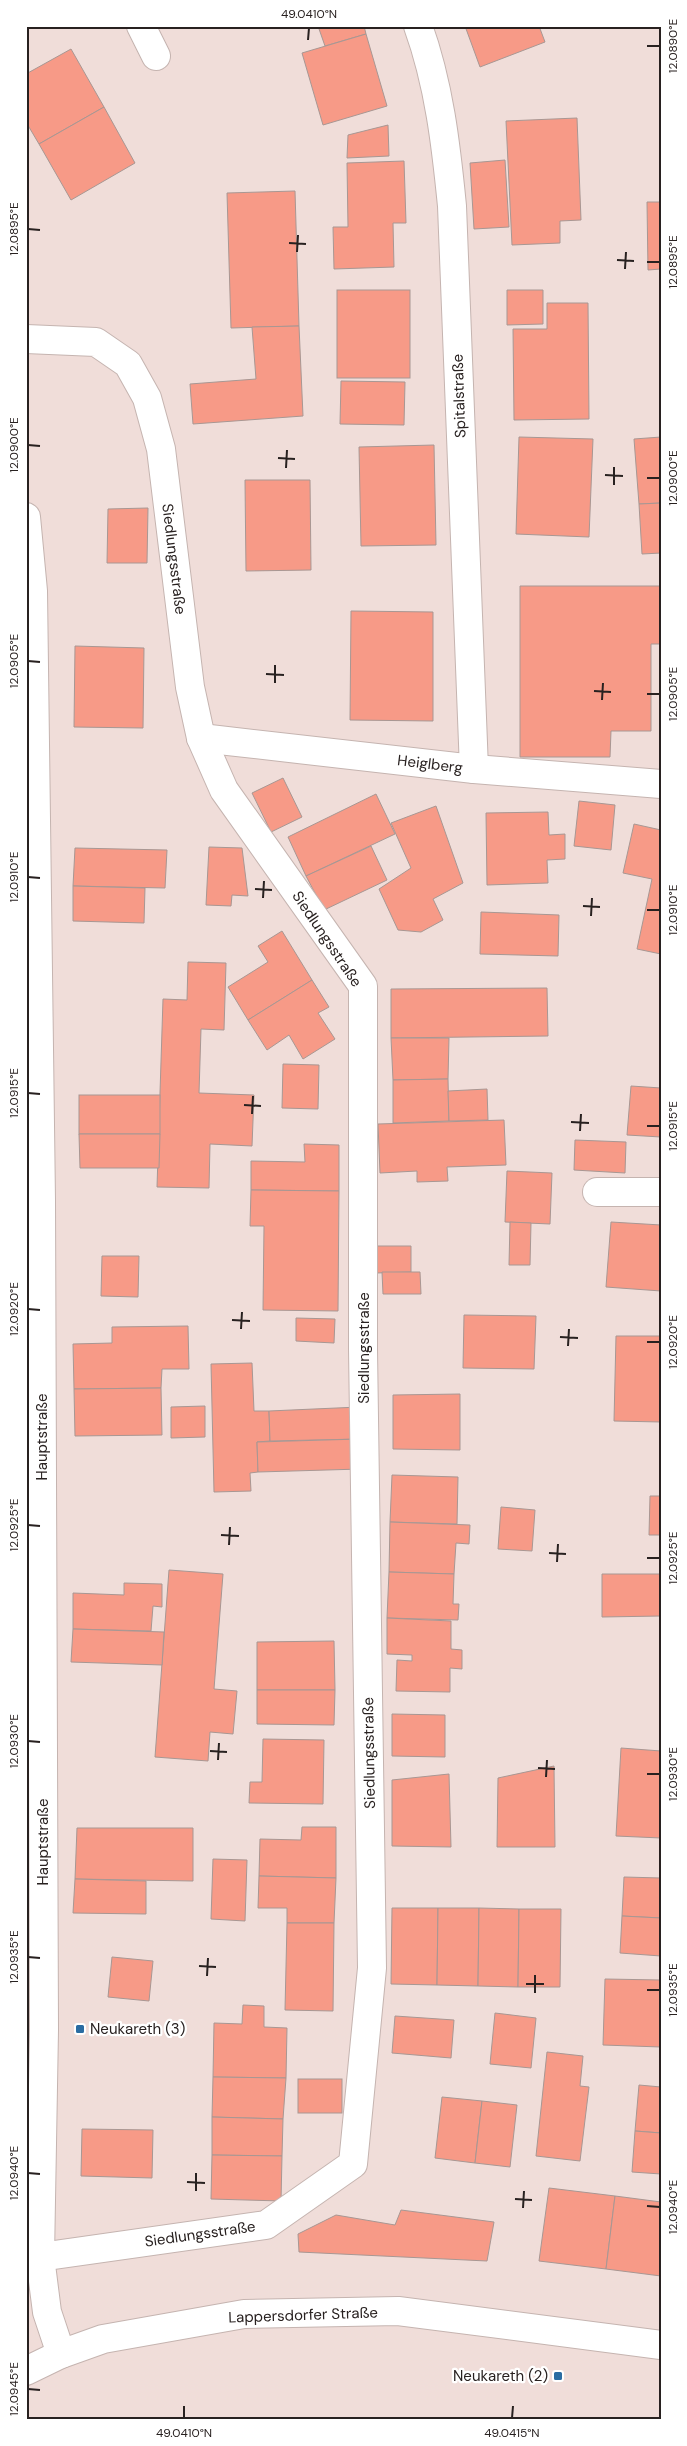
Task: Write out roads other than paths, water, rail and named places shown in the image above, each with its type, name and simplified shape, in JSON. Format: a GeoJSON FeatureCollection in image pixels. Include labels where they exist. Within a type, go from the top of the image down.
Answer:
{"type":"FeatureCollection","features":[{"type":"Feature","properties":{"kind":"street"},"geometry":{"type":"LineString","coordinates":[[141,26],[156,56]]}},
{"type":"Feature","properties":{"kind":"street","name":"Spitalstraße"},"geometry":{"type":"LineString","coordinates":[[418,26],[436,92],[446,147],[452,206],[474,769]]}},
{"type":"Feature","properties":{"kind":"street","name":"Siedlungsstraße"},"geometry":{"type":"LineString","coordinates":[[26,339],[96,342],[128,364],[147,398],[161,449],[190,687],[201,738],[224,790],[362,986],[363,1349],[372,1968],[353,2164],[266,2225],[40,2257]]}},
{"type":"Feature","properties":{"kind":"street","name":"Hauptstraße"},"geometry":{"type":"LineString","coordinates":[[26,517],[33,591],[41,1201],[44,2030],[40,2257],[47,2312],[62,2354]]}},
{"type":"Feature","properties":{"kind":"street","name":"Heiglberg"},"geometry":{"type":"LineString","coordinates":[[201,738],[474,769],[661,784]]}},
{"type":"Feature","properties":{"kind":"street"},"geometry":{"type":"LineString","coordinates":[[598,1192],[661,1192]]}},
{"type":"Feature","properties":{"kind":"street","name":"Lappersdorfer Straße"},"geometry":{"type":"LineString","coordinates":[[26,2371],[62,2354],[103,2339],[244,2314],[398,2311],[526,2326],[661,2345]]}},
{"type":"Feature","properties":{"kind":"place","name":"Neukareth (3)"},"geometry":{"type":"Point","coordinates":[80,2029]}},
{"type":"Feature","properties":{"kind":"place","name":"Neukareth (2)"},"geometry":{"type":"Point","coordinates":[558,2376]}}]}
